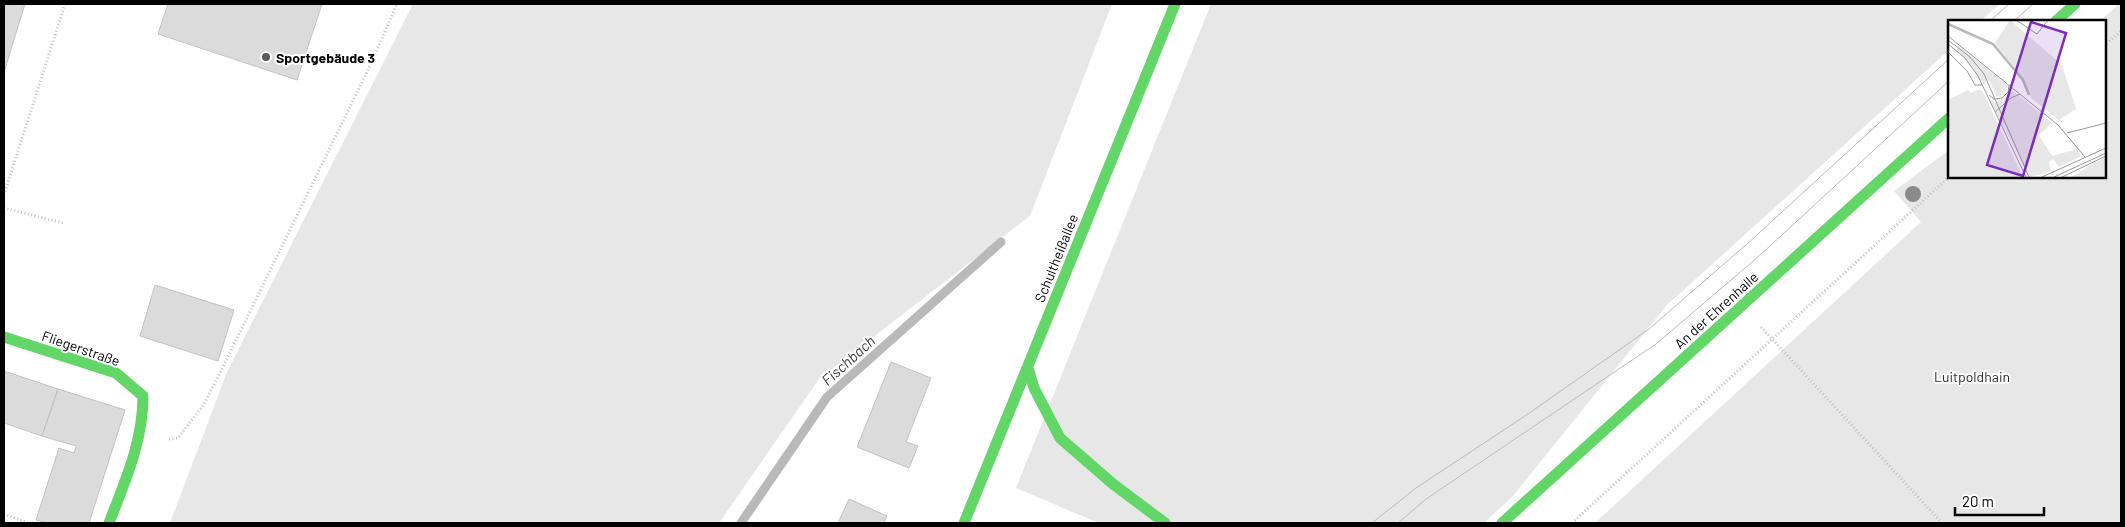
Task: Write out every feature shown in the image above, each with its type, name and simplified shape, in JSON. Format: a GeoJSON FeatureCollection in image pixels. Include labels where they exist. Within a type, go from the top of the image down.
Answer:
{"type":"FeatureCollection","features":[{"type":"Feature","properties":{"kind":"main road","name":"Schultheißallee"},"geometry":{"type":"LineString","coordinates":[[964,523],[1175,4]]}},
{"type":"Feature","properties":{"kind":"main road"},"geometry":{"type":"LineString","coordinates":[[2057,20],[2075,4]]}},
{"type":"Feature","properties":{"kind":"main road","name":"An der Ehrenhalle"},"geometry":{"type":"LineString","coordinates":[[1502,523],[1948,119]]}},
{"type":"Feature","properties":{"kind":"main road","name":"Fliegerstraße"},"geometry":{"type":"LineString","coordinates":[[4,337],[116,374],[143,396],[144,418],[139,438]]}},
{"type":"Feature","properties":{"kind":"main road"},"geometry":{"type":"LineString","coordinates":[[1028,368],[1034,388],[1060,438],[1113,484],[1165,523]]}},
{"type":"Feature","properties":{"kind":"main road"},"geometry":{"type":"LineString","coordinates":[[109,523],[133,467],[139,438]]}},
{"type":"Feature","properties":{"kind":"path"},"geometry":{"type":"LineString","coordinates":[[4,195],[65,4]]}},
{"type":"Feature","properties":{"kind":"path"},"geometry":{"type":"LineString","coordinates":[[139,438],[178,438],[203,406],[369,68],[397,4]]}},
{"type":"Feature","properties":{"kind":"path"},"geometry":{"type":"LineString","coordinates":[[2105,45],[2121,31]]}},
{"type":"Feature","properties":{"kind":"path"},"geometry":{"type":"LineString","coordinates":[[1572,523],[1948,178]]}},
{"type":"Feature","properties":{"kind":"path"},"geometry":{"type":"LineString","coordinates":[[4,208],[63,223]]}},
{"type":"Feature","properties":{"kind":"path"},"geometry":{"type":"LineString","coordinates":[[1741,307],[1772,338],[1942,523]]}},
{"type":"Feature","properties":{"kind":"path"},"geometry":{"type":"LineString","coordinates":[[4,514],[28,523]]}},
{"type":"Feature","properties":{"kind":"green space"},"geometry":{"type":"Polygon","coordinates":[[[413,4],[1112,4],[1030,216],[819,379],[719,523],[170,523],[227,372],[413,4]]]}},
{"type":"Feature","properties":{"kind":"green space"},"geometry":{"type":"Polygon","coordinates":[[[1211,4],[2000,4],[1981,20],[1948,20],[1948,51],[1667,305],[1513,496],[1484,523],[1099,523],[1016,488],[1211,4]]]}},
{"type":"Feature","properties":{"kind":"green space","name":"Luitpoldhain"},"geometry":{"type":"Polygon","coordinates":[[[2121,4],[2121,523],[1595,523],[1921,222],[1894,191],[1948,151],[1948,178],[2105,178],[2105,20],[2101,20],[2121,4]]]}},
{"type":"Feature","properties":{"kind":"building"},"geometry":{"type":"Polygon","coordinates":[[[4,4],[25,4],[4,72],[4,4]]]}},
{"type":"Feature","properties":{"kind":"building","name":"Sportgebäude 3"},"geometry":{"type":"Polygon","coordinates":[[[168,4],[322,4],[297,80],[158,34],[168,4]]]}},
{"type":"Feature","properties":{"kind":"building"},"geometry":{"type":"Polygon","coordinates":[[[155,285],[234,310],[218,361],[140,336],[155,285]]]}},
{"type":"Feature","properties":{"kind":"building"},"geometry":{"type":"Polygon","coordinates":[[[891,362],[931,378],[906,442],[918,446],[909,468],[857,447],[891,362]]]}},
{"type":"Feature","properties":{"kind":"building"},"geometry":{"type":"Polygon","coordinates":[[[4,371],[58,389],[42,436],[4,423],[4,371]]]}},
{"type":"Feature","properties":{"kind":"building"},"geometry":{"type":"Polygon","coordinates":[[[58,389],[125,410],[89,523],[47,523],[36,520],[59,448],[74,453],[76,446],[42,436],[58,389]]]}},
{"type":"Feature","properties":{"kind":"building"},"geometry":{"type":"Polygon","coordinates":[[[849,499],[887,516],[884,523],[838,523],[849,499]]]}},
{"type":"Feature","properties":{"kind":"waterway","name":"Fischbach"},"geometry":{"type":"LineString","coordinates":[[741,523],[827,397],[1001,242]]}},
{"type":"Feature","properties":{"kind":"tram line"},"geometry":{"type":"LineString","coordinates":[[1991,20],[2009,4]]}},
{"type":"Feature","properties":{"kind":"tram line"},"geometry":{"type":"LineString","coordinates":[[2015,20],[2033,4]]}},
{"type":"Feature","properties":{"kind":"tram line"},"geometry":{"type":"LineString","coordinates":[[1372,523],[1416,488],[1528,414],[1649,329],[1747,244],[1948,60]]}},
{"type":"Feature","properties":{"kind":"tram line"},"geometry":{"type":"LineString","coordinates":[[1398,523],[1426,499],[1656,344],[1758,257],[1948,82]]}},
{"type":"Feature","properties":{"kind":"traffic: fast"},"geometry":{"type":"LineString","coordinates":[[964,523],[1175,4]]}},
{"type":"Feature","properties":{"kind":"traffic: fast"},"geometry":{"type":"LineString","coordinates":[[2057,20],[2075,4]]}},
{"type":"Feature","properties":{"kind":"traffic: fast"},"geometry":{"type":"LineString","coordinates":[[1502,523],[1948,119]]}},
{"type":"Feature","properties":{"kind":"traffic: fast"},"geometry":{"type":"LineString","coordinates":[[4,337],[116,373],[143,396],[140,429],[132,461],[109,523]]}},
{"type":"Feature","properties":{"kind":"traffic: fast"},"geometry":{"type":"LineString","coordinates":[[1028,368],[1034,388],[1060,438],[1113,484],[1165,523]]}},
{"type":"Feature","properties":{"kind":"place","name":"Sportgebäude 3"},"geometry":{"type":"Point","coordinates":[266,57]}}]}
